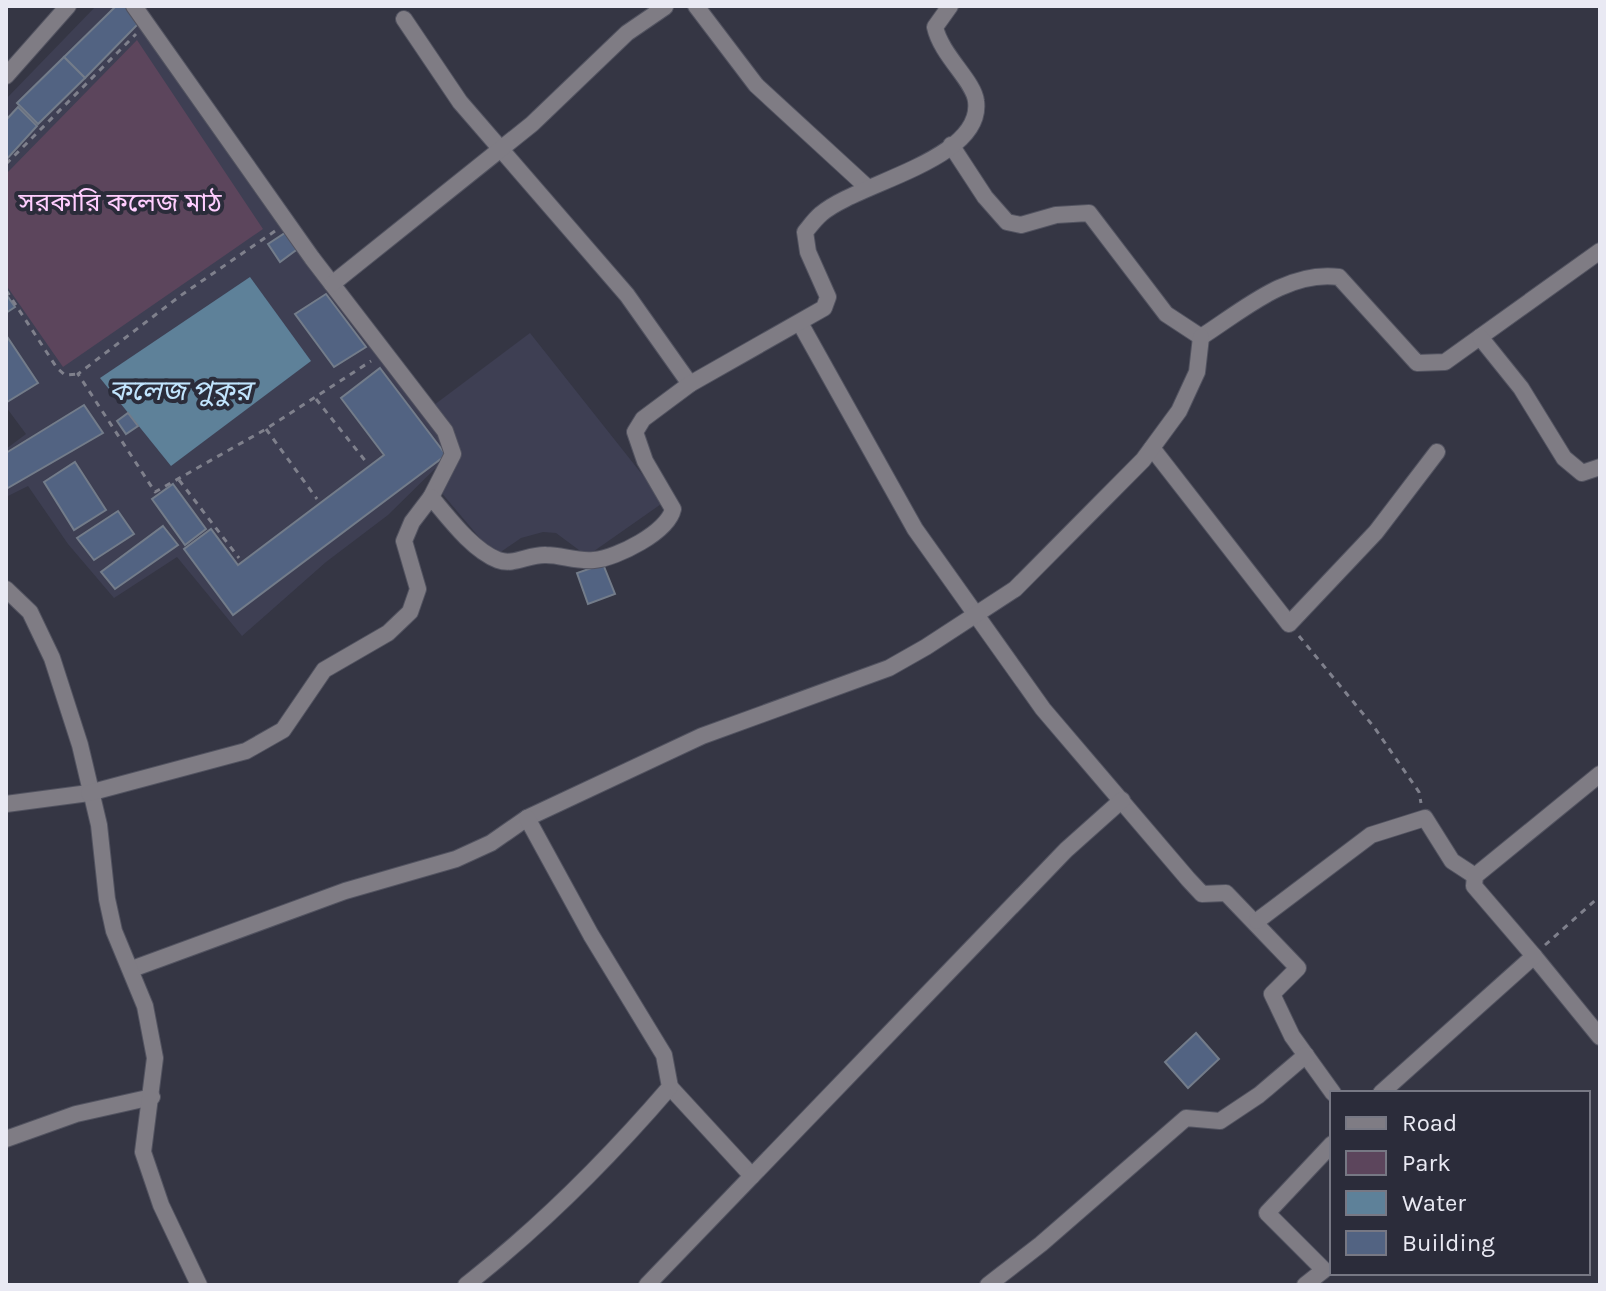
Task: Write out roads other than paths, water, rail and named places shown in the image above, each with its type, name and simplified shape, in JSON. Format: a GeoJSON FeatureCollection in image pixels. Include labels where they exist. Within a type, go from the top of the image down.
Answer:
{"type":"FeatureCollection","features":[{"type":"Feature","properties":{"kind":"street"},"geometry":{"type":"LineString","coordinates":[[6,76],[68,6]]}},
{"type":"Feature","properties":{"kind":"street"},"geometry":{"type":"LineString","coordinates":[[6,804],[89,793],[246,751],[283,730],[324,670],[388,633],[410,612],[418,589],[404,541],[412,522],[431,497],[450,461],[451,445],[445,431],[332,284],[134,6]]}},
{"type":"Feature","properties":{"kind":"street"},"geometry":{"type":"LineString","coordinates":[[696,6],[756,85],[868,188]]}},
{"type":"Feature","properties":{"kind":"street"},"geometry":{"type":"LineString","coordinates":[[431,497],[452,522],[495,559],[510,563],[548,554],[572,560],[611,557],[665,527],[673,509],[645,461],[635,432],[643,419],[690,384],[824,308],[828,297],[808,252],[805,232],[821,213],[868,188],[925,164],[963,137],[977,113],[976,96],[938,40],[935,27],[950,6]]}},
{"type":"Feature","properties":{"kind":"street"},"geometry":{"type":"LineString","coordinates":[[332,284],[532,124],[627,33],[665,7]]}},
{"type":"Feature","properties":{"kind":"street"},"geometry":{"type":"LineString","coordinates":[[404,19],[460,102],[627,295],[690,384]]}},
{"type":"Feature","properties":{"kind":"street"},"geometry":{"type":"LineString","coordinates":[[951,145],[985,197],[1007,222],[1021,225],[1056,215],[1089,213],[1166,314],[1201,337]]}},
{"type":"Feature","properties":{"kind":"street"},"geometry":{"type":"LineString","coordinates":[[1201,337],[1288,282],[1326,275],[1339,277],[1417,363],[1445,362],[1600,251]]}},
{"type":"Feature","properties":{"kind":"street"},"geometry":{"type":"LineString","coordinates":[[800,323],[915,529],[1043,709],[1202,894],[1226,893],[1257,921],[1298,968],[1272,994],[1306,1055],[1332,1091]]}},
{"type":"Feature","properties":{"kind":"street"},"geometry":{"type":"LineString","coordinates":[[132,969],[345,891],[456,859],[491,843],[527,818],[702,736],[889,668],[1015,589],[1152,448],[1179,411],[1197,372],[1201,337]]}},
{"type":"Feature","properties":{"kind":"street"},"geometry":{"type":"LineString","coordinates":[[1480,337],[1521,388],[1564,458],[1582,473],[1600,467]]}},
{"type":"Feature","properties":{"kind":"street"},"geometry":{"type":"LineString","coordinates":[[1152,448],[1289,624],[1376,532],[1437,452]]}},
{"type":"Feature","properties":{"kind":"street"},"geometry":{"type":"LineString","coordinates":[[6,589],[30,612],[52,658],[80,745],[99,825],[107,899],[114,931],[145,1006],[155,1058],[143,1152],[161,1205],[199,1285]]}},
{"type":"Feature","properties":{"kind":"street"},"geometry":{"type":"LineString","coordinates":[[1600,774],[1475,876],[1474,886],[1600,1037]]}},
{"type":"Feature","properties":{"kind":"street"},"geometry":{"type":"LineString","coordinates":[[647,1285],[1066,850],[1122,800]]}},
{"type":"Feature","properties":{"kind":"street"},"geometry":{"type":"LineString","coordinates":[[527,818],[591,935],[664,1055],[670,1087],[752,1176]]}},
{"type":"Feature","properties":{"kind":"street"},"geometry":{"type":"LineString","coordinates":[[1257,921],[1371,835],[1425,818],[1452,861],[1475,876]]}},
{"type":"Feature","properties":{"kind":"street"},"geometry":{"type":"LineString","coordinates":[[1383,1091],[1534,956]]}},
{"type":"Feature","properties":{"kind":"street"},"geometry":{"type":"LineString","coordinates":[[988,1285],[1041,1244],[1186,1118],[1220,1121],[1259,1095],[1306,1055]]}},
{"type":"Feature","properties":{"kind":"street"},"geometry":{"type":"LineString","coordinates":[[466,1285],[507,1253],[637,1125],[670,1087]]}},
{"type":"Feature","properties":{"kind":"street"},"geometry":{"type":"LineString","coordinates":[[6,1139],[76,1114],[152,1097]]}},
{"type":"Feature","properties":{"kind":"street"},"geometry":{"type":"LineString","coordinates":[[1305,1285],[1324,1270],[1267,1213],[1330,1146]]}},
{"type":"Feature","properties":{"kind":"water","name":"কলেজ পুকুর"},"geometry":{"type":"Polygon","coordinates":[[[250,277],[311,361],[171,466],[100,378],[250,277]]]}},
{"type":"Feature","properties":{"kind":"park label","name":"সরকারি কলেজ মাঠ"},"geometry":{"type":"Point","coordinates":[120,202]}}]}
